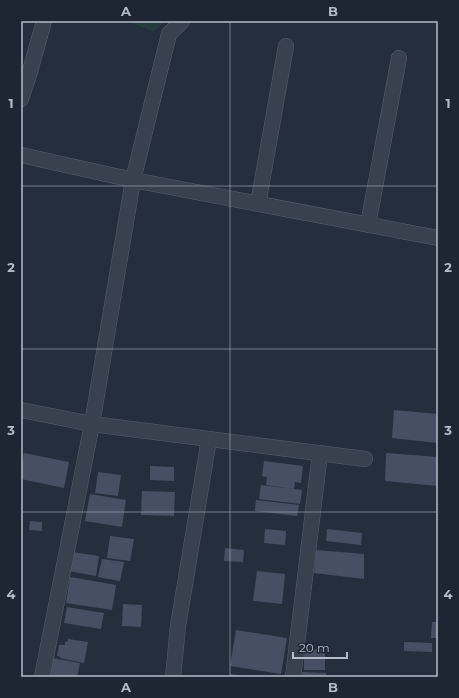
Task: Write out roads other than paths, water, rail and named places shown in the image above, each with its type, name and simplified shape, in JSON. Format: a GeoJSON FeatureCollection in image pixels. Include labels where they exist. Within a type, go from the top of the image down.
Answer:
{"type":"FeatureCollection","features":[{"type":"Feature","properties":{"kind":"street"},"geometry":{"type":"LineString","coordinates":[[21,99],[30,75],[44,21]]}},
{"type":"Feature","properties":{"kind":"street"},"geometry":{"type":"LineString","coordinates":[[42,677],[92,424],[133,180],[169,34],[182,21]]}},
{"type":"Feature","properties":{"kind":"street"},"geometry":{"type":"LineString","coordinates":[[258,204],[286,46]]}},
{"type":"Feature","properties":{"kind":"street"},"geometry":{"type":"LineString","coordinates":[[368,225],[399,58]]}},
{"type":"Feature","properties":{"kind":"street"},"geometry":{"type":"LineString","coordinates":[[21,155],[133,180],[438,238]]}},
{"type":"Feature","properties":{"kind":"street"},"geometry":{"type":"LineString","coordinates":[[21,410],[92,424],[365,459]]}},
{"type":"Feature","properties":{"kind":"street"},"geometry":{"type":"LineString","coordinates":[[173,677],[178,626],[209,439]]}},
{"type":"Feature","properties":{"kind":"street"},"geometry":{"type":"LineString","coordinates":[[293,677],[320,453]]}}]}
